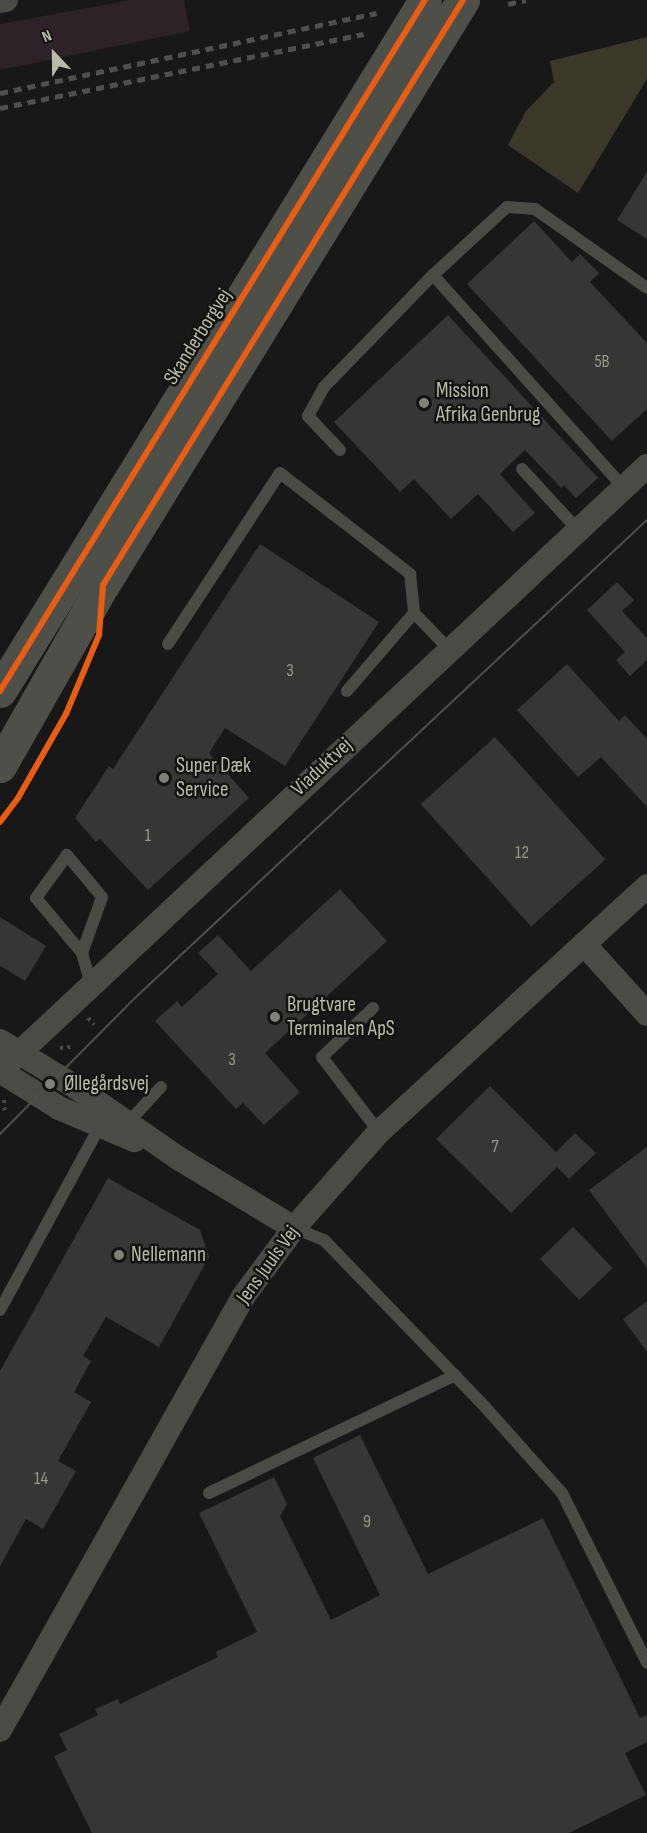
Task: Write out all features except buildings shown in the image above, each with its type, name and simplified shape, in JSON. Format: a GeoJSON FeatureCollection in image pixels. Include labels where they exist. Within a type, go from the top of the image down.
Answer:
{"type":"FeatureCollection","features":[{"type":"Feature","properties":{"kind":"main road","name":"Skanderborgvej"},"geometry":{"type":"LineString","coordinates":[[0,691],[425,0]]}},
{"type":"Feature","properties":{"kind":"main road"},"geometry":{"type":"LineString","coordinates":[[0,766],[103,585],[463,0]]}},
{"type":"Feature","properties":{"kind":"street"},"geometry":{"type":"LineString","coordinates":[[0,1],[6,0]]}},
{"type":"Feature","properties":{"kind":"street","name":"Viaduktvej"},"geometry":{"type":"LineString","coordinates":[[0,1071],[10,1046],[91,985],[647,466]]}},
{"type":"Feature","properties":{"kind":"street","name":"Jens Juuls Vej"},"geometry":{"type":"LineString","coordinates":[[0,1730],[237,1307],[294,1228],[379,1132],[647,886]]}},
{"type":"Feature","properties":{"kind":"street"},"geometry":{"type":"LineString","coordinates":[[584,944],[647,1014]]}},
{"type":"Feature","properties":{"kind":"street"},"geometry":{"type":"LineString","coordinates":[[10,1046],[114,1123],[178,1158],[294,1228]]}},
{"type":"Feature","properties":{"kind":"street"},"geometry":{"type":"LineString","coordinates":[[0,1071],[59,1108],[114,1123]]}},
{"type":"Feature","properties":{"kind":"lane"},"geometry":{"type":"LineString","coordinates":[[340,450],[308,416],[324,387],[433,275],[507,207],[535,209],[647,288]]}},
{"type":"Feature","properties":{"kind":"lane"},"geometry":{"type":"LineString","coordinates":[[433,275],[624,488]]}},
{"type":"Feature","properties":{"kind":"lane"},"geometry":{"type":"LineString","coordinates":[[522,469],[578,530]]}},
{"type":"Feature","properties":{"kind":"lane"},"geometry":{"type":"LineString","coordinates":[[168,644],[280,473],[410,574],[414,613],[449,649]]}},
{"type":"Feature","properties":{"kind":"lane"},"geometry":{"type":"LineString","coordinates":[[347,691],[414,613]]}},
{"type":"Feature","properties":{"kind":"lane"},"geometry":{"type":"LineString","coordinates":[[82,953],[102,897],[67,855],[36,898],[82,953],[91,985]]}},
{"type":"Feature","properties":{"kind":"lane"},"geometry":{"type":"LineString","coordinates":[[373,1008],[322,1057],[379,1132]]}},
{"type":"Feature","properties":{"kind":"lane"},"geometry":{"type":"LineString","coordinates":[[0,1310],[114,1123],[161,1087]]}},
{"type":"Feature","properties":{"kind":"lane"},"geometry":{"type":"LineString","coordinates":[[294,1228],[324,1240],[455,1375],[562,1493],[647,1663]]}},
{"type":"Feature","properties":{"kind":"lane"},"geometry":{"type":"LineString","coordinates":[[209,1493],[455,1375]]}},
{"type":"Feature","properties":{"kind":"shaded area"},"geometry":{"type":"Polygon","coordinates":[[[131,0],[184,0],[190,31],[0,70],[0,24],[131,0]]]}},
{"type":"Feature","properties":{"kind":"shaded area"},"geometry":{"type":"Polygon","coordinates":[[[647,37],[647,79],[578,193],[508,145],[526,111],[554,82],[550,61],[647,37]]]}},
{"type":"Feature","properties":{"kind":"tram line"},"geometry":{"type":"LineString","coordinates":[[0,1134],[136,997],[647,520]]}},
{"type":"Feature","properties":{"kind":"railway"},"geometry":{"type":"LineString","coordinates":[[508,4],[526,0]]}},
{"type":"Feature","properties":{"kind":"railway"},"geometry":{"type":"LineString","coordinates":[[0,93],[377,13]]}},
{"type":"Feature","properties":{"kind":"railway"},"geometry":{"type":"LineString","coordinates":[[0,108],[364,34]]}},
{"type":"Feature","properties":{"kind":"cycle path"},"geometry":{"type":"LineString","coordinates":[[0,691],[425,0]]}},
{"type":"Feature","properties":{"kind":"cycle path"},"geometry":{"type":"LineString","coordinates":[[0,822],[18,798],[66,714],[99,635],[103,585],[463,0]]}},
{"type":"Feature","properties":{"kind":"place","name":"Mission Afrika Genbrug"},"geometry":{"type":"Point","coordinates":[424,403]}},
{"type":"Feature","properties":{"kind":"place","name":"Super Dæk Service"},"geometry":{"type":"Point","coordinates":[164,778]}},
{"type":"Feature","properties":{"kind":"place","name":"Brugtvare Terminalen ApS"},"geometry":{"type":"Point","coordinates":[275,1017]}},
{"type":"Feature","properties":{"kind":"place","name":"Øllegårdsvej"},"geometry":{"type":"Point","coordinates":[50,1084]}},
{"type":"Feature","properties":{"kind":"place","name":"Nellemann"},"geometry":{"type":"Point","coordinates":[119,1255]}}]}
